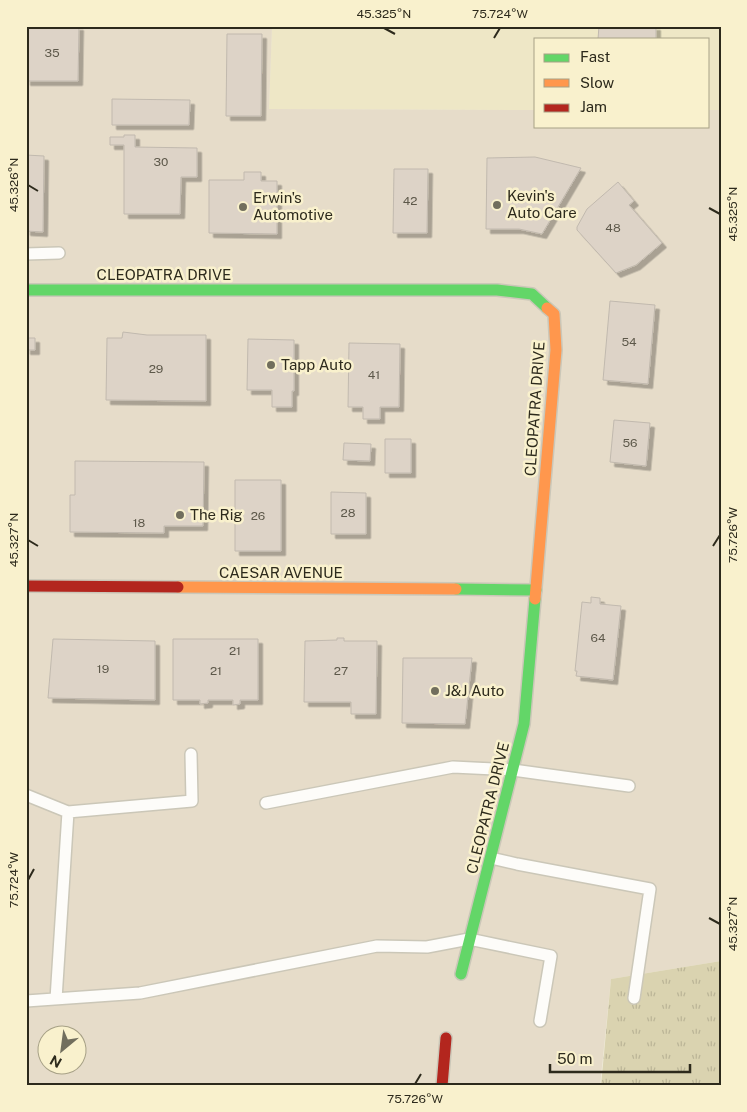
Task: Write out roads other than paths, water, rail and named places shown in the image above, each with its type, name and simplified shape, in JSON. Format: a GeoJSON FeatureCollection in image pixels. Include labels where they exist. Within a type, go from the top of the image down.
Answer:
{"type":"FeatureCollection","features":[{"type":"Feature","properties":{"kind":"street","name":"CLEOPATRA DRIVE"},"geometry":{"type":"LineString","coordinates":[[26,290],[498,290],[532,294],[554,314],[556,350],[524,724],[461,974]]}},
{"type":"Feature","properties":{"kind":"street","name":"CAESAR AVENUE"},"geometry":{"type":"LineString","coordinates":[[26,586],[536,590]]}},
{"type":"Feature","properties":{"kind":"street"},"geometry":{"type":"LineString","coordinates":[[442,1086],[446,1038]]}},
{"type":"Feature","properties":{"kind":"lane"},"geometry":{"type":"LineString","coordinates":[[26,254],[58,253]]}},
{"type":"Feature","properties":{"kind":"lane"},"geometry":{"type":"LineString","coordinates":[[26,795],[68,812],[192,802],[191,754]]}},
{"type":"Feature","properties":{"kind":"lane"},"geometry":{"type":"LineString","coordinates":[[266,803],[453,766],[513,770],[629,786]]}},
{"type":"Feature","properties":{"kind":"lane"},"geometry":{"type":"LineString","coordinates":[[56,999],[68,812]]}},
{"type":"Feature","properties":{"kind":"lane"},"geometry":{"type":"LineString","coordinates":[[491,858],[650,890],[634,998]]}},
{"type":"Feature","properties":{"kind":"lane"},"geometry":{"type":"LineString","coordinates":[[26,1001],[140,993],[377,946],[426,947],[470,939],[551,956],[540,1021]]}},
{"type":"Feature","properties":{"kind":"place","name":"Kevin's Auto Care"},"geometry":{"type":"Point","coordinates":[497,205]}},
{"type":"Feature","properties":{"kind":"place","name":"Erwin's Automotive"},"geometry":{"type":"Point","coordinates":[243,207]}},
{"type":"Feature","properties":{"kind":"place","name":"Tapp Auto"},"geometry":{"type":"Point","coordinates":[271,365]}},
{"type":"Feature","properties":{"kind":"place","name":"The Rig"},"geometry":{"type":"Point","coordinates":[180,515]}},
{"type":"Feature","properties":{"kind":"place","name":"J&J Auto"},"geometry":{"type":"Point","coordinates":[435,691]}}]}
